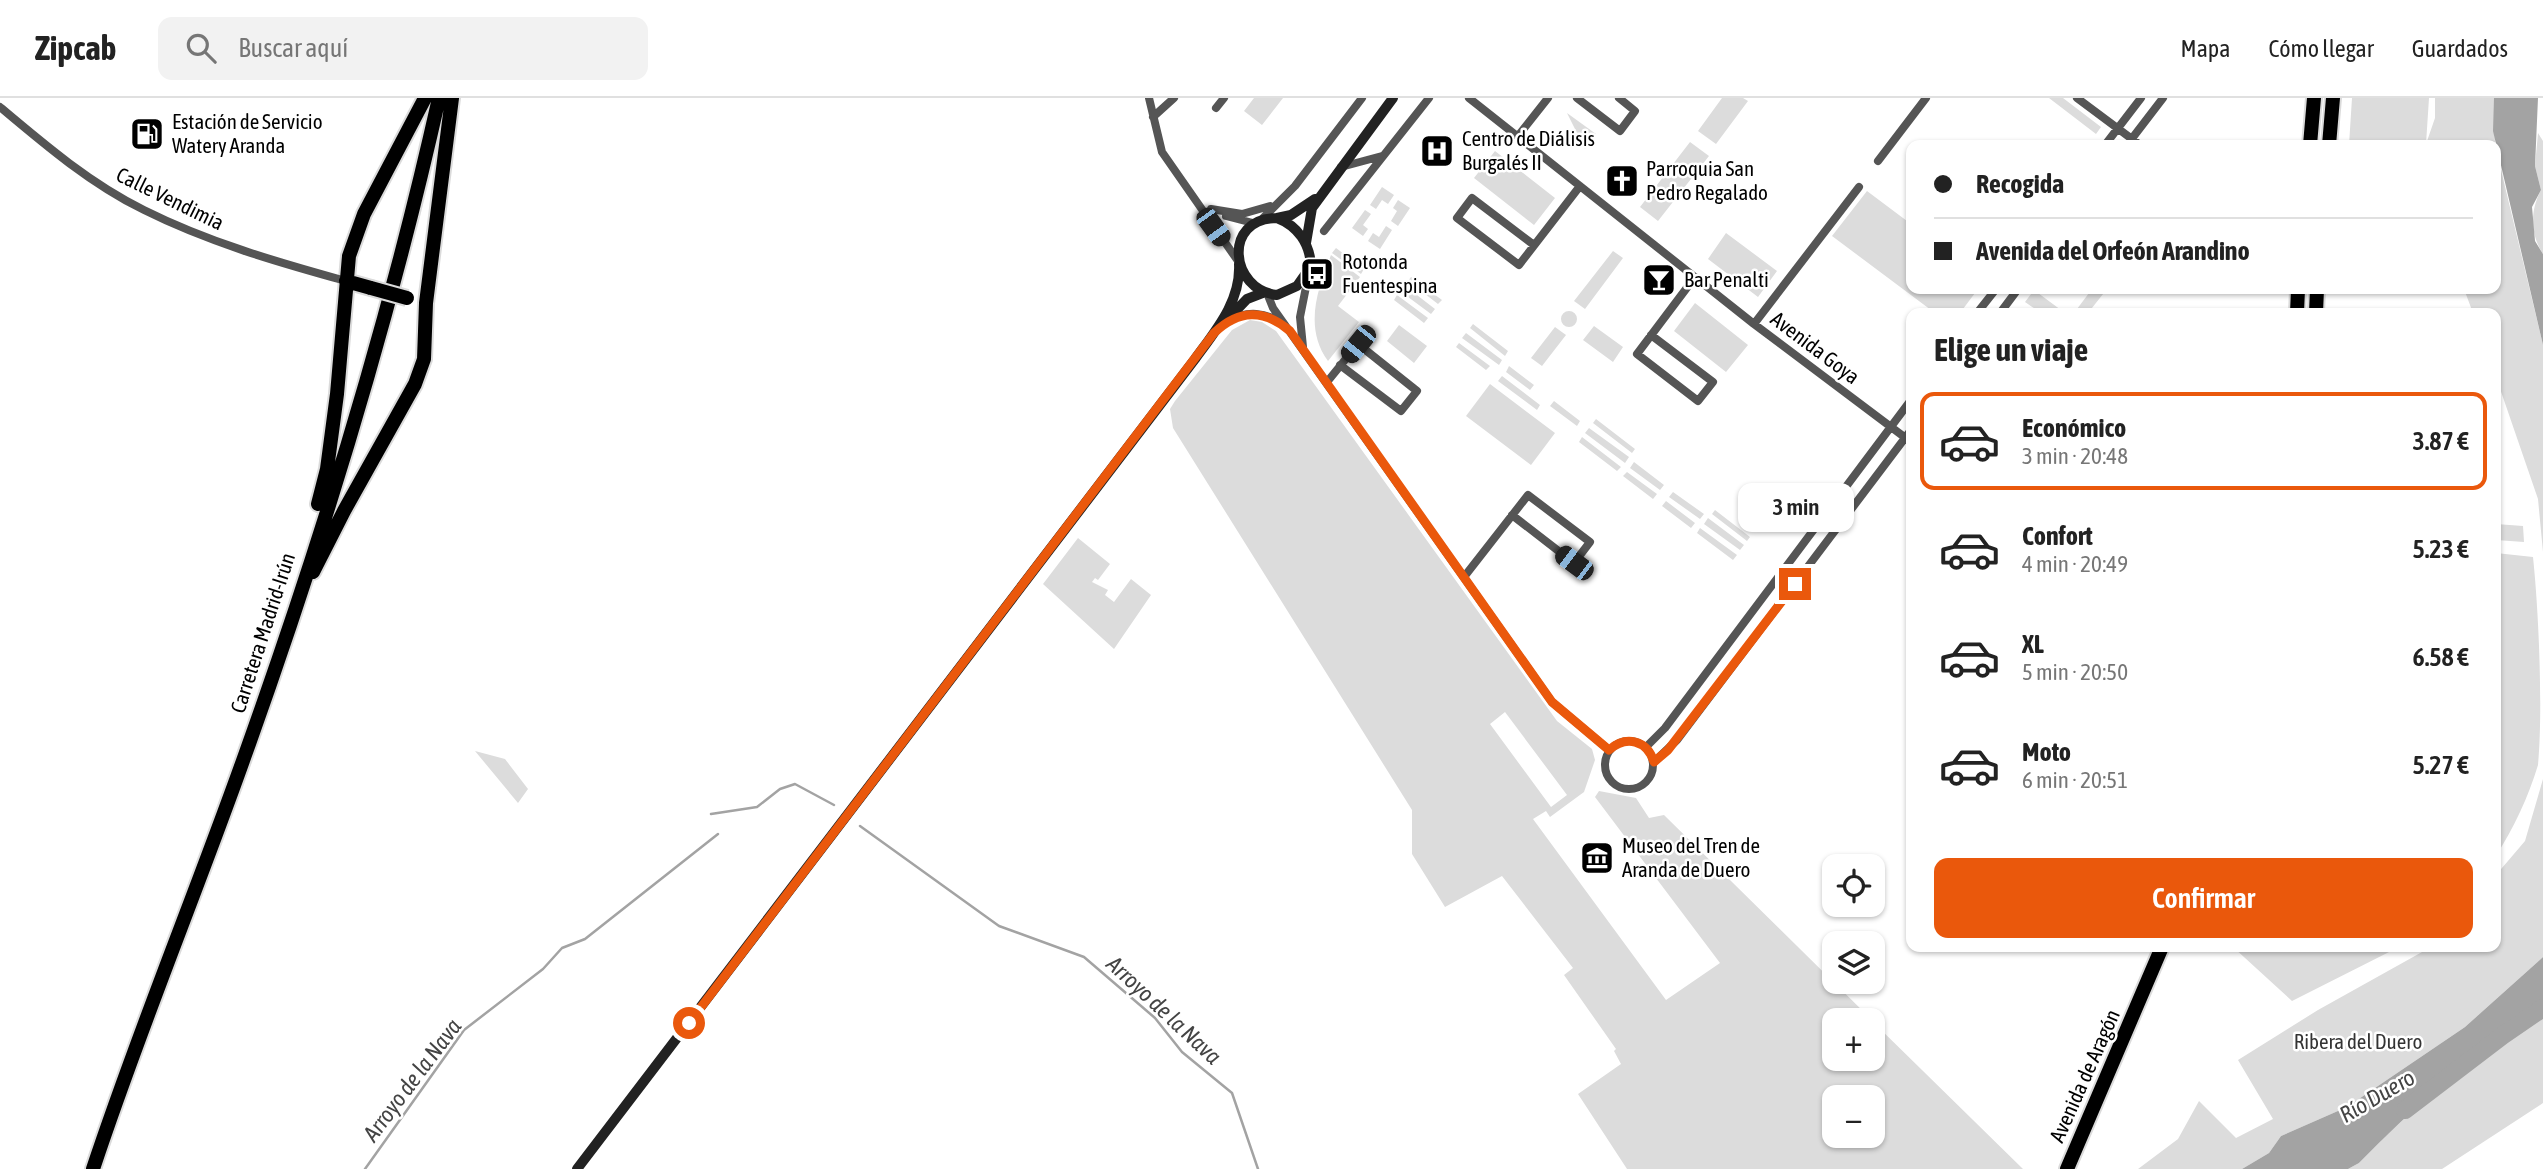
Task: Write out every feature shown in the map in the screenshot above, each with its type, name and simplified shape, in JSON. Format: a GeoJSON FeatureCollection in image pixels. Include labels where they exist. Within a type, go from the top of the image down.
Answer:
{"type":"FeatureCollection","features":[{"type":"Feature","properties":{"kind":"highway"},"geometry":{"type":"LineString","coordinates":[[292,614],[298,569],[327,469],[337,394],[349,256],[364,214],[425,98]]}},
{"type":"Feature","properties":{"kind":"highway","name":"Carretera Madrid-Irún"},"geometry":{"type":"LineString","coordinates":[[93,1169],[229,799],[292,614],[371,355],[439,98]]}},
{"type":"Feature","properties":{"kind":"highway"},"geometry":{"type":"LineString","coordinates":[[283,641],[344,511],[415,384],[424,359],[426,303],[452,98]]}},
{"type":"Feature","properties":{"kind":"highway"},"geometry":{"type":"LineString","coordinates":[[2310,140],[2314,98]]}},
{"type":"Feature","properties":{"kind":"highway"},"geometry":{"type":"LineString","coordinates":[[2329,140],[2333,98]]}},
{"type":"Feature","properties":{"kind":"highway"},"geometry":{"type":"LineString","coordinates":[[346,281],[426,303]]}},
{"type":"Feature","properties":{"kind":"highway","name":"Avenida de Aragón"},"geometry":{"type":"LineString","coordinates":[[2141,999],[2154,952]]}},
{"type":"Feature","properties":{"kind":"highway","name":"Avenida de Aragón"},"geometry":{"type":"LineString","coordinates":[[2067,1169],[2160,952]]}},
{"type":"Feature","properties":{"kind":"street"},"geometry":{"type":"LineString","coordinates":[[1149,98],[1163,152],[1249,279],[1266,292],[1290,331],[1552,702],[1609,750]]}},
{"type":"Feature","properties":{"kind":"street"},"geometry":{"type":"LineString","coordinates":[[1153,117],[1174,98]]}},
{"type":"Feature","properties":{"kind":"street"},"geometry":{"type":"LineString","coordinates":[[1216,108],[1224,98]]}},
{"type":"Feature","properties":{"kind":"street"},"geometry":{"type":"LineString","coordinates":[[1217,329],[1238,288],[1241,239],[1295,186],[1362,98]]}},
{"type":"Feature","properties":{"kind":"street"},"geometry":{"type":"LineString","coordinates":[[1303,347],[1300,317],[1309,272],[1310,258],[1306,243],[1308,219],[1322,192],[1394,98]]}},
{"type":"Feature","properties":{"kind":"street"},"geometry":{"type":"LineString","coordinates":[[1324,232],[1429,98]]}},
{"type":"Feature","properties":{"kind":"street","name":"Avenida Goya"},"geometry":{"type":"LineString","coordinates":[[1469,98],[1755,324],[1906,439]]}},
{"type":"Feature","properties":{"kind":"street"},"geometry":{"type":"LineString","coordinates":[[1518,136],[1548,98]]}},
{"type":"Feature","properties":{"kind":"street"},"geometry":{"type":"LineString","coordinates":[[1577,98],[1620,131],[1635,111],[1619,98]]}},
{"type":"Feature","properties":{"kind":"street"},"geometry":{"type":"LineString","coordinates":[[1878,161],[1926,98]]}},
{"type":"Feature","properties":{"kind":"street"},"geometry":{"type":"LineString","coordinates":[[2077,98],[2128,140]]}},
{"type":"Feature","properties":{"kind":"street"},"geometry":{"type":"LineString","coordinates":[[2109,140],[2141,98]]}},
{"type":"Feature","properties":{"kind":"street"},"geometry":{"type":"LineString","coordinates":[[2132,140],[2163,98]]}},
{"type":"Feature","properties":{"kind":"street","name":"Calle Vendimia"},"geometry":{"type":"LineString","coordinates":[[0,107],[64,160],[142,210],[215,242],[346,281]]}},
{"type":"Feature","properties":{"kind":"street"},"geometry":{"type":"LineString","coordinates":[[1341,167],[1382,156]]}},
{"type":"Feature","properties":{"kind":"street"},"geometry":{"type":"LineString","coordinates":[[1534,245],[1472,198],[1457,218],[1519,265],[1580,186]]}},
{"type":"Feature","properties":{"kind":"street"},"geometry":{"type":"LineString","coordinates":[[1755,324],[1859,187]]}},
{"type":"Feature","properties":{"kind":"street"},"geometry":{"type":"LineString","coordinates":[[1195,198],[1228,217],[1257,221],[1277,219],[1308,205],[1322,192]]}},
{"type":"Feature","properties":{"kind":"street"},"geometry":{"type":"LineString","coordinates":[[1211,209],[1242,214],[1276,204]]}},
{"type":"Feature","properties":{"kind":"street"},"geometry":{"type":"LineString","coordinates":[[1277,219],[1293,228],[1306,243]]}},
{"type":"Feature","properties":{"kind":"street"},"geometry":{"type":"LineString","coordinates":[[577,1169],[1217,329],[1247,299],[1266,292],[1277,295],[1291,290],[1309,272]]}},
{"type":"Feature","properties":{"kind":"street"},"geometry":{"type":"LineString","coordinates":[[1651,335],[1713,382],[1698,401],[1637,355],[1651,335],[1695,277]]}},
{"type":"Feature","properties":{"kind":"street"},"geometry":{"type":"LineString","coordinates":[[1217,329],[1235,317],[1258,313],[1277,320],[1290,331]]}},
{"type":"Feature","properties":{"kind":"street"},"geometry":{"type":"LineString","coordinates":[[1326,382],[1340,365],[1358,344],[1417,391],[1401,411],[1340,365]]}},
{"type":"Feature","properties":{"kind":"street"},"geometry":{"type":"LineString","coordinates":[[1646,747],[1665,728],[1906,406]]}},
{"type":"Feature","properties":{"kind":"street"},"geometry":{"type":"LineString","coordinates":[[1654,762],[1646,747],[1627,740],[1609,750],[1605,762],[1606,775],[1614,785],[1626,789],[1639,788],[1647,782],[1654,762],[1677,740],[1906,443]]}},
{"type":"Feature","properties":{"kind":"street"},"geometry":{"type":"LineString","coordinates":[[1464,577],[1512,515],[1528,495],[1590,542],[1574,563],[1512,515]]}},
{"type":"Feature","properties":{"kind":"green space"},"geometry":{"type":"Polygon","coordinates":[[[1254,98],[1283,98],[1262,125],[1244,111],[1254,98]]]}},
{"type":"Feature","properties":{"kind":"green space"},"geometry":{"type":"Polygon","coordinates":[[[1722,98],[1743,98],[1748,101],[1716,144],[1698,131],[1722,98]]]}},
{"type":"Feature","properties":{"kind":"green space"},"geometry":{"type":"Polygon","coordinates":[[[2049,98],[2063,98],[2101,127],[2096,134],[2049,98]]]}},
{"type":"Feature","properties":{"kind":"green space"},"geometry":{"type":"Polygon","coordinates":[[[2352,98],[2429,98],[2426,140],[2349,140],[2352,98]]]}},
{"type":"Feature","properties":{"kind":"green space"},"geometry":{"type":"Polygon","coordinates":[[[2435,98],[2494,98],[2495,140],[2427,140],[2435,118],[2435,98]]]}},
{"type":"Feature","properties":{"kind":"green space"},"geometry":{"type":"Polygon","coordinates":[[[1567,113],[1596,134],[1585,149],[1567,113]]]}},
{"type":"Feature","properties":{"kind":"green space"},"geometry":{"type":"Polygon","coordinates":[[[2538,133],[2543,141],[2543,254],[2533,222],[2541,190],[2535,166],[2538,133]]]}},
{"type":"Feature","properties":{"kind":"green space"},"geometry":{"type":"Polygon","coordinates":[[[1690,142],[1709,156],[1658,221],[1640,207],[1690,142]]]}},
{"type":"Feature","properties":{"kind":"green space"},"geometry":{"type":"Polygon","coordinates":[[[1495,151],[1555,198],[1534,225],[1474,178],[1495,151]]]}},
{"type":"Feature","properties":{"kind":"green space"},"geometry":{"type":"Polygon","coordinates":[[[2501,170],[2543,345],[2543,552],[2538,499],[2501,392],[2501,308],[2471,308],[2466,294],[2501,294],[2501,170]]]}},
{"type":"Feature","properties":{"kind":"green space"},"geometry":{"type":"Polygon","coordinates":[[[1382,187],[1394,195],[1388,204],[1382,200],[1376,209],[1370,205],[1382,187]]]}},
{"type":"Feature","properties":{"kind":"green space"},"geometry":{"type":"Polygon","coordinates":[[[1867,191],[1906,220],[1906,291],[1832,236],[1867,191]]]}},
{"type":"Feature","properties":{"kind":"green space"},"geometry":{"type":"Polygon","coordinates":[[[1398,200],[1410,208],[1398,226],[1391,221],[1397,211],[1393,208],[1398,200]]]}},
{"type":"Feature","properties":{"kind":"green space"},"geometry":{"type":"Polygon","coordinates":[[[1365,210],[1371,214],[1363,225],[1368,229],[1363,236],[1352,228],[1365,210]]]}},
{"type":"Feature","properties":{"kind":"green space"},"geometry":{"type":"Polygon","coordinates":[[[1386,226],[1392,230],[1380,249],[1368,241],[1373,233],[1379,237],[1386,226]]]}},
{"type":"Feature","properties":{"kind":"green space"},"geometry":{"type":"Polygon","coordinates":[[[1726,233],[1777,271],[1758,297],[1708,259],[1726,233]]]}},
{"type":"Feature","properties":{"kind":"green space"},"geometry":{"type":"Polygon","coordinates":[[[1336,248],[1364,269],[1361,274],[1332,253],[1336,248]]]}},
{"type":"Feature","properties":{"kind":"green space"},"geometry":{"type":"Polygon","coordinates":[[[1613,251],[1623,258],[1585,309],[1574,301],[1613,251]]]}},
{"type":"Feature","properties":{"kind":"green space"},"geometry":{"type":"Polygon","coordinates":[[[1331,255],[1360,277],[1338,306],[1359,322],[1328,361],[1316,335],[1315,309],[1331,255]]]}},
{"type":"Feature","properties":{"kind":"green space"},"geometry":{"type":"Polygon","coordinates":[[[1411,277],[1442,300],[1438,304],[1408,281],[1411,277]]]}},
{"type":"Feature","properties":{"kind":"green space"},"geometry":{"type":"Polygon","coordinates":[[[1404,285],[1435,309],[1431,314],[1400,291],[1404,285]]]}},
{"type":"Feature","properties":{"kind":"green space"},"geometry":{"type":"Polygon","coordinates":[[[1910,294],[1974,294],[1964,308],[1928,308],[1910,294]]]}},
{"type":"Feature","properties":{"kind":"green space"},"geometry":{"type":"Polygon","coordinates":[[[2031,294],[2039,294],[2058,308],[2034,308],[2025,302],[2031,294]]]}},
{"type":"Feature","properties":{"kind":"green space"},"geometry":{"type":"Polygon","coordinates":[[[2088,294],[2103,294],[2092,308],[2078,308],[2088,294]]]}},
{"type":"Feature","properties":{"kind":"green space"},"geometry":{"type":"Polygon","coordinates":[[[1397,295],[1428,318],[1424,323],[1394,300],[1397,295]]]}},
{"type":"Feature","properties":{"kind":"green space"},"geometry":{"type":"Polygon","coordinates":[[[1695,303],[1748,345],[1726,372],[1674,331],[1695,303]]]}},
{"type":"Feature","properties":{"kind":"green space"},"geometry":{"type":"Polygon","coordinates":[[[1566,311],[1572,311],[1577,319],[1575,325],[1566,327],[1561,322],[1561,316],[1566,311]]]}},
{"type":"Feature","properties":{"kind":"green space"},"geometry":{"type":"Polygon","coordinates":[[[1250,320],[1262,322],[1276,331],[1557,721],[1592,749],[1595,760],[1584,792],[1550,817],[1546,811],[1533,819],[1666,1000],[1720,963],[1595,797],[1599,791],[1636,798],[1649,818],[1664,815],[1822,971],[1822,994],[1846,994],[1860,1008],[1822,1008],[1822,1071],[1885,1071],[1885,1034],[2023,1169],[1627,1169],[1578,1094],[1621,1064],[1614,1051],[1616,1049],[1564,975],[1573,968],[1502,876],[1445,907],[1412,854],[1412,810],[1173,428],[1170,409],[1232,330],[1250,320]],[[1505,712],[1490,724],[1551,807],[1567,795],[1505,712]]]}},
{"type":"Feature","properties":{"kind":"green space"},"geometry":{"type":"Polygon","coordinates":[[[1473,324],[1508,351],[1505,356],[1470,328],[1473,324]]]}},
{"type":"Feature","properties":{"kind":"green space"},"geometry":{"type":"Polygon","coordinates":[[[1399,325],[1427,346],[1414,363],[1387,341],[1399,325]]]}},
{"type":"Feature","properties":{"kind":"green space"},"geometry":{"type":"Polygon","coordinates":[[[1594,326],[1623,347],[1613,362],[1583,340],[1594,326]]]}},
{"type":"Feature","properties":{"kind":"green space"},"geometry":{"type":"Polygon","coordinates":[[[1555,327],[1566,335],[1542,366],[1531,358],[1555,327]]]}},
{"type":"Feature","properties":{"kind":"green space"},"geometry":{"type":"Polygon","coordinates":[[[1466,333],[1502,360],[1499,365],[1462,338],[1466,333]]]}},
{"type":"Feature","properties":{"kind":"green space"},"geometry":{"type":"Polygon","coordinates":[[[1459,343],[1490,366],[1486,370],[1456,347],[1459,343]]]}},
{"type":"Feature","properties":{"kind":"green space"},"geometry":{"type":"Polygon","coordinates":[[[1509,366],[1534,385],[1530,390],[1506,372],[1509,366]]]}},
{"type":"Feature","properties":{"kind":"green space"},"geometry":{"type":"Polygon","coordinates":[[[1502,376],[1540,405],[1537,410],[1498,381],[1502,376]]]}},
{"type":"Feature","properties":{"kind":"green space"},"geometry":{"type":"Polygon","coordinates":[[[1490,384],[1555,433],[1531,465],[1466,416],[1490,384]]]}},
{"type":"Feature","properties":{"kind":"green space"},"geometry":{"type":"Polygon","coordinates":[[[1554,401],[1580,421],[1577,426],[1550,406],[1554,401]]]}},
{"type":"Feature","properties":{"kind":"green space"},"geometry":{"type":"Polygon","coordinates":[[[1596,419],[1635,449],[1632,453],[1593,423],[1596,419]]]}},
{"type":"Feature","properties":{"kind":"green space"},"geometry":{"type":"Polygon","coordinates":[[[1589,428],[1629,457],[1625,463],[1585,433],[1589,428]]]}},
{"type":"Feature","properties":{"kind":"green space"},"geometry":{"type":"Polygon","coordinates":[[[1582,437],[1621,467],[1617,471],[1579,442],[1582,437]]]}},
{"type":"Feature","properties":{"kind":"green space"},"geometry":{"type":"Polygon","coordinates":[[[1634,462],[1664,485],[1660,490],[1630,468],[1634,462]]]}},
{"type":"Feature","properties":{"kind":"green space"},"geometry":{"type":"Polygon","coordinates":[[[1627,472],[1657,494],[1653,499],[1623,476],[1627,472]]]}},
{"type":"Feature","properties":{"kind":"green space"},"geometry":{"type":"Polygon","coordinates":[[[1673,492],[1704,514],[1700,519],[1669,497],[1673,492]]]}},
{"type":"Feature","properties":{"kind":"green space"},"geometry":{"type":"Polygon","coordinates":[[[1666,501],[1695,523],[1691,528],[1662,506],[1666,501]]]}},
{"type":"Feature","properties":{"kind":"green space"},"geometry":{"type":"Polygon","coordinates":[[[1715,510],[1750,537],[1747,541],[1712,514],[1715,510]]]}},
{"type":"Feature","properties":{"kind":"green space"},"geometry":{"type":"Polygon","coordinates":[[[1708,518],[1744,545],[1740,550],[1704,524],[1708,518]]]}},
{"type":"Feature","properties":{"kind":"green space"},"geometry":{"type":"Polygon","coordinates":[[[2501,524],[2523,526],[2524,542],[2501,540],[2501,524]]]}},
{"type":"Feature","properties":{"kind":"green space"},"geometry":{"type":"Polygon","coordinates":[[[1700,528],[1737,555],[1733,560],[1697,533],[1700,528]]]}},
{"type":"Feature","properties":{"kind":"green space"},"geometry":{"type":"Polygon","coordinates":[[[1078,538],[1110,564],[1098,580],[1095,578],[1092,582],[1108,590],[1105,595],[1114,602],[1131,579],[1151,595],[1114,649],[1043,584],[1078,538]]]}},
{"type":"Feature","properties":{"kind":"green space"},"geometry":{"type":"Polygon","coordinates":[[[2501,554],[2533,557],[2539,633],[2538,765],[2501,848],[2501,554]]]}},
{"type":"Feature","properties":{"kind":"green space"},"geometry":{"type":"Polygon","coordinates":[[[475,751],[505,759],[528,789],[518,803],[475,751]]]}},
{"type":"Feature","properties":{"kind":"green space","name":"Ribera del Duero"},"geometry":{"type":"Polygon","coordinates":[[[2543,779],[2543,957],[2465,1027],[2347,1107],[2281,1136],[2269,1153],[2242,1169],[2138,1169],[2178,1139],[2199,1101],[2236,1138],[2273,1119],[2238,1060],[2318,1010],[2422,952],[2501,952],[2501,869],[2525,841],[2543,779]]]}},
{"type":"Feature","properties":{"kind":"green space"},"geometry":{"type":"Polygon","coordinates":[[[2238,952],[2389,952],[2292,1001],[2238,952]]]}},
{"type":"Feature","properties":{"kind":"green space"},"geometry":{"type":"Polygon","coordinates":[[[2543,1008],[2543,1103],[2442,1169],[2348,1169],[2359,1163],[2424,1100],[2470,1062],[2543,1008]]]}},
{"type":"Feature","properties":{"kind":"water"},"geometry":{"type":"Polygon","coordinates":[[[2494,98],[2538,98],[2535,166],[2541,190],[2532,207],[2535,241],[2543,254],[2543,345],[2501,165],[2501,140],[2495,140],[2494,98]]]}},
{"type":"Feature","properties":{"kind":"water"},"geometry":{"type":"Polygon","coordinates":[[[2543,957],[2543,1008],[2447,1081],[2359,1163],[2348,1169],[2242,1169],[2269,1153],[2281,1136],[2347,1107],[2465,1027],[2543,957]]]}},
{"type":"Feature","properties":{"kind":"waterway","name":"Arroyo de la Nava"},"geometry":{"type":"LineString","coordinates":[[711,814],[757,807],[780,789],[795,784],[834,805]]}},
{"type":"Feature","properties":{"kind":"waterway","name":"Arroyo de la Nava"},"geometry":{"type":"LineString","coordinates":[[860,826],[999,926],[1084,957],[1155,1018],[1182,1052],[1232,1093],[1258,1169]]}},
{"type":"Feature","properties":{"kind":"waterway","name":"Arroyo de la Nava"},"geometry":{"type":"LineString","coordinates":[[365,1169],[464,1030],[543,969],[562,948],[585,939],[718,834]]}},
{"type":"Feature","properties":{"kind":"waterway","name":"Río Duero"},"geometry":{"type":"LineString","coordinates":[[2405,1110],[2543,1008]]}},
{"type":"Feature","properties":{"kind":"place","name":"Estación de Servicio Watery Aranda"},"geometry":{"type":"Point","coordinates":[147,134]}},
{"type":"Feature","properties":{"kind":"place","name":"Centro de Diálisis Burgalés II"},"geometry":{"type":"Point","coordinates":[1437,151]}},
{"type":"Feature","properties":{"kind":"place","name":"Parroquia San Pedro Regalado"},"geometry":{"type":"Point","coordinates":[1622,181]}},
{"type":"Feature","properties":{"kind":"place","name":"Rotonda Fuentespina"},"geometry":{"type":"Point","coordinates":[1317,274]}},
{"type":"Feature","properties":{"kind":"place","name":"Bar Penalti"},"geometry":{"type":"Point","coordinates":[1659,280]}},
{"type":"Feature","properties":{"kind":"place","name":"Museo del Tren de Aranda de Duero"},"geometry":{"type":"Point","coordinates":[1597,858]}},
{"type":"Feature","properties":{"kind":"route"},"geometry":{"type":"LineString","coordinates":[[689,1023],[1214,333],[1235,317],[1251,313],[1266,315],[1290,331],[1552,702],[1609,750],[1617,743],[1627,740],[1637,742],[1646,747],[1654,762],[1668,750],[1795,584]]}}]}
